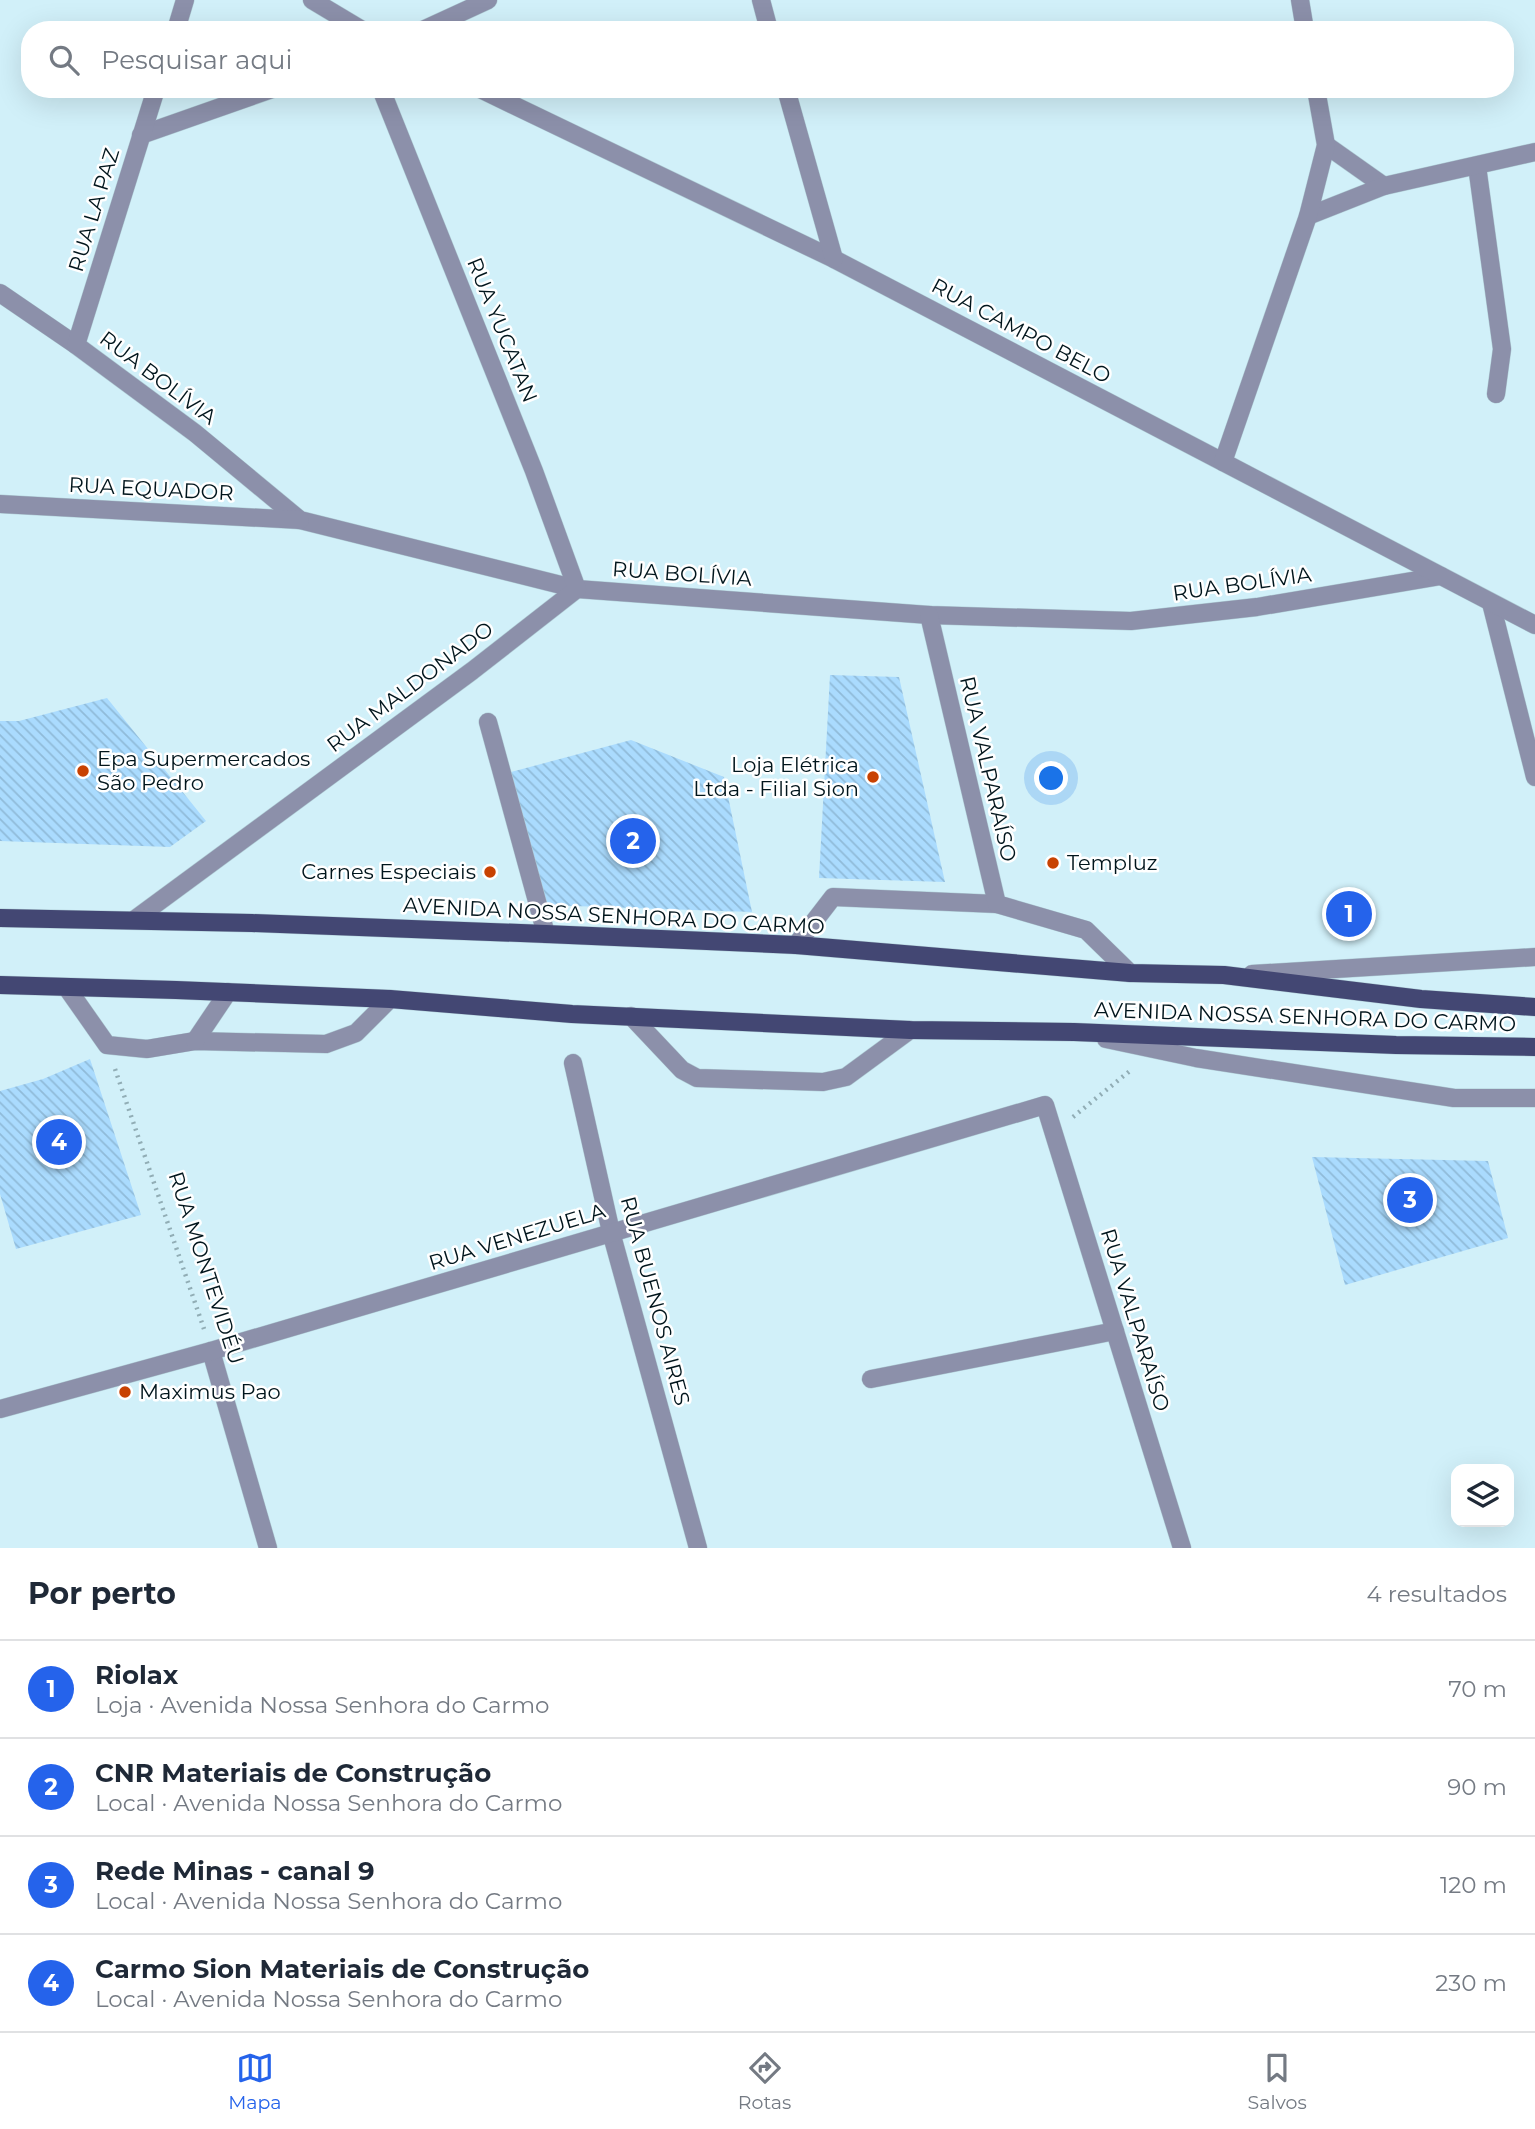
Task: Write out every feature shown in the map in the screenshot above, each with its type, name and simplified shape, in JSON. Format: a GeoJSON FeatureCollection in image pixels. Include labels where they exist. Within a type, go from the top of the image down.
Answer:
{"type":"FeatureCollection","features":[{"type":"Feature","properties":{"kind":"main road","name":"AVENIDA NOSSA SENHORA DO CARMO"},"geometry":{"type":"LineString","coordinates":[[0,918],[546,933],[796,945],[1130,973],[1224,975],[1421,999],[1535,1007]]}},
{"type":"Feature","properties":{"kind":"main road","name":"AVENIDA NOSSA SENHORA DO CARMO"},"geometry":{"type":"LineString","coordinates":[[0,985],[390,999],[572,1014],[910,1030],[1074,1032],[1396,1045],[1535,1047]]}},
{"type":"Feature","properties":{"kind":"street"},"geometry":{"type":"LineString","coordinates":[[179,21],[185,0]]}},
{"type":"Feature","properties":{"kind":"street"},"geometry":{"type":"LineString","coordinates":[[312,0],[347,21]]}},
{"type":"Feature","properties":{"kind":"street"},"geometry":{"type":"LineString","coordinates":[[442,21],[488,0]]}},
{"type":"Feature","properties":{"kind":"street"},"geometry":{"type":"LineString","coordinates":[[761,0],[767,21]]}},
{"type":"Feature","properties":{"kind":"street"},"geometry":{"type":"LineString","coordinates":[[1300,0],[1304,21]]}},
{"type":"Feature","properties":{"kind":"street","name":"RUA LA PAZ"},"geometry":{"type":"LineString","coordinates":[[76,345],[153,98]]}},
{"type":"Feature","properties":{"kind":"street"},"geometry":{"type":"LineString","coordinates":[[141,135],[246,98]]}},
{"type":"Feature","properties":{"kind":"street","name":"RUA YUCATAN"},"geometry":{"type":"LineString","coordinates":[[384,98],[534,471],[577,589]]}},
{"type":"Feature","properties":{"kind":"street","name":"RUA CAMPO BELO"},"geometry":{"type":"LineString","coordinates":[[499,98],[834,259],[1535,625]]}},
{"type":"Feature","properties":{"kind":"street"},"geometry":{"type":"LineString","coordinates":[[789,98],[834,259]]}},
{"type":"Feature","properties":{"kind":"street"},"geometry":{"type":"LineString","coordinates":[[1223,462],[1308,216],[1326,145],[1318,98]]}},
{"type":"Feature","properties":{"kind":"street"},"geometry":{"type":"LineString","coordinates":[[1326,145],[1384,186]]}},
{"type":"Feature","properties":{"kind":"street"},"geometry":{"type":"LineString","coordinates":[[1308,216],[1384,186],[1535,152]]}},
{"type":"Feature","properties":{"kind":"street"},"geometry":{"type":"LineString","coordinates":[[1477,166],[1502,349],[1496,394]]}},
{"type":"Feature","properties":{"kind":"street","name":"RUA BOLÍVIA"},"geometry":{"type":"LineString","coordinates":[[0,293],[195,433],[300,520],[577,589],[929,615],[1130,621],[1257,607],[1441,576]]}},
{"type":"Feature","properties":{"kind":"street","name":"RUA EQUADOR"},"geometry":{"type":"LineString","coordinates":[[0,504],[300,520]]}},
{"type":"Feature","properties":{"kind":"street","name":"RUA MALDONADO"},"geometry":{"type":"LineString","coordinates":[[134,920],[472,671],[577,589]]}},
{"type":"Feature","properties":{"kind":"street"},"geometry":{"type":"LineString","coordinates":[[1491,603],[1535,777]]}},
{"type":"Feature","properties":{"kind":"street","name":"RUA VALPARAÍSO"},"geometry":{"type":"LineString","coordinates":[[929,615],[997,904]]}},
{"type":"Feature","properties":{"kind":"street"},"geometry":{"type":"LineString","coordinates":[[488,722],[546,933]]}},
{"type":"Feature","properties":{"kind":"street"},"geometry":{"type":"LineString","coordinates":[[796,945],[833,897],[997,904],[1086,930],[1130,973]]}},
{"type":"Feature","properties":{"kind":"street","name":"AVENIDA NOSSA SENHORA DO CARMO"},"geometry":{"type":"LineString","coordinates":[[1224,975],[1535,957]]}},
{"type":"Feature","properties":{"kind":"street"},"geometry":{"type":"LineString","coordinates":[[67,988],[107,1045],[147,1049],[195,1041],[326,1044],[356,1033],[390,999]]}},
{"type":"Feature","properties":{"kind":"street"},"geometry":{"type":"LineString","coordinates":[[195,1041],[228,992]]}},
{"type":"Feature","properties":{"kind":"street"},"geometry":{"type":"LineString","coordinates":[[631,1016],[682,1070],[697,1078],[823,1082],[846,1077],[910,1030]]}},
{"type":"Feature","properties":{"kind":"street","name":"AVENIDA NOSSA SENHORA DO CARMO"},"geometry":{"type":"LineString","coordinates":[[1074,1032],[1196,1058],[1454,1098],[1535,1098]]}},
{"type":"Feature","properties":{"kind":"street","name":"RUA BUENOS AIRES"},"geometry":{"type":"LineString","coordinates":[[573,1063],[611,1232],[698,1548]]}},
{"type":"Feature","properties":{"kind":"street","name":"RUA VALPARAÍSO"},"geometry":{"type":"LineString","coordinates":[[1045,1105],[1182,1548]]}},
{"type":"Feature","properties":{"kind":"street","name":"RUA VENEZUELA"},"geometry":{"type":"LineString","coordinates":[[0,1409],[211,1351],[1045,1105]]}},
{"type":"Feature","properties":{"kind":"street"},"geometry":{"type":"LineString","coordinates":[[871,1379],[1115,1331]]}},
{"type":"Feature","properties":{"kind":"street","name":"RUA MONTEVIDÉU"},"geometry":{"type":"LineString","coordinates":[[211,1351],[268,1548]]}},
{"type":"Feature","properties":{"kind":"path","name":"RUA MONTEVIDÉU"},"geometry":{"type":"LineString","coordinates":[[107,1045],[211,1351]]}},
{"type":"Feature","properties":{"kind":"path"},"geometry":{"type":"LineString","coordinates":[[1054,1132],[1156,1049]]}},
{"type":"Feature","properties":{"kind":"building","name":"Loja Elétrica Ltda - Filial Sion"},"geometry":{"type":"Polygon","coordinates":[[[830,675],[899,677],[945,882],[819,878],[830,675]]]}},
{"type":"Feature","properties":{"kind":"building","name":"Epa Supermercados São Pedro"},"geometry":{"type":"Polygon","coordinates":[[[107,698],[206,821],[170,847],[0,841],[0,721],[19,721],[107,698]]]}},
{"type":"Feature","properties":{"kind":"building"},"geometry":{"type":"Polygon","coordinates":[[[631,740],[724,777],[752,912],[544,905],[511,772],[631,740]]]}},
{"type":"Feature","properties":{"kind":"building"},"geometry":{"type":"Polygon","coordinates":[[[90,1059],[141,1215],[16,1249],[0,1194],[0,1091],[43,1079],[90,1059]]]}},
{"type":"Feature","properties":{"kind":"building"},"geometry":{"type":"Polygon","coordinates":[[[1312,1157],[1488,1161],[1508,1238],[1345,1285],[1312,1157]]]}},
{"type":"Feature","properties":{"kind":"place","name":"Epa Supermercados São Pedro"},"geometry":{"type":"Point","coordinates":[83,771]}},
{"type":"Feature","properties":{"kind":"place","name":"Loja Elétrica Ltda - Filial Sion"},"geometry":{"type":"Point","coordinates":[873,777]}},
{"type":"Feature","properties":{"kind":"place","name":"CNR Materiais de Construção"},"geometry":{"type":"Point","coordinates":[633,841]}},
{"type":"Feature","properties":{"kind":"place","name":"Templuz"},"geometry":{"type":"Point","coordinates":[1053,863]}},
{"type":"Feature","properties":{"kind":"place","name":"Carnes Especiais"},"geometry":{"type":"Point","coordinates":[490,872]}},
{"type":"Feature","properties":{"kind":"place","name":"Riolax"},"geometry":{"type":"Point","coordinates":[1349,914]}},
{"type":"Feature","properties":{"kind":"place","name":"Carmo Sion Materiais de Construção"},"geometry":{"type":"Point","coordinates":[59,1142]}},
{"type":"Feature","properties":{"kind":"place","name":"Rede Minas - canal 9"},"geometry":{"type":"Point","coordinates":[1410,1200]}},
{"type":"Feature","properties":{"kind":"place","name":"Maximus Pao"},"geometry":{"type":"Point","coordinates":[125,1392]}}]}
